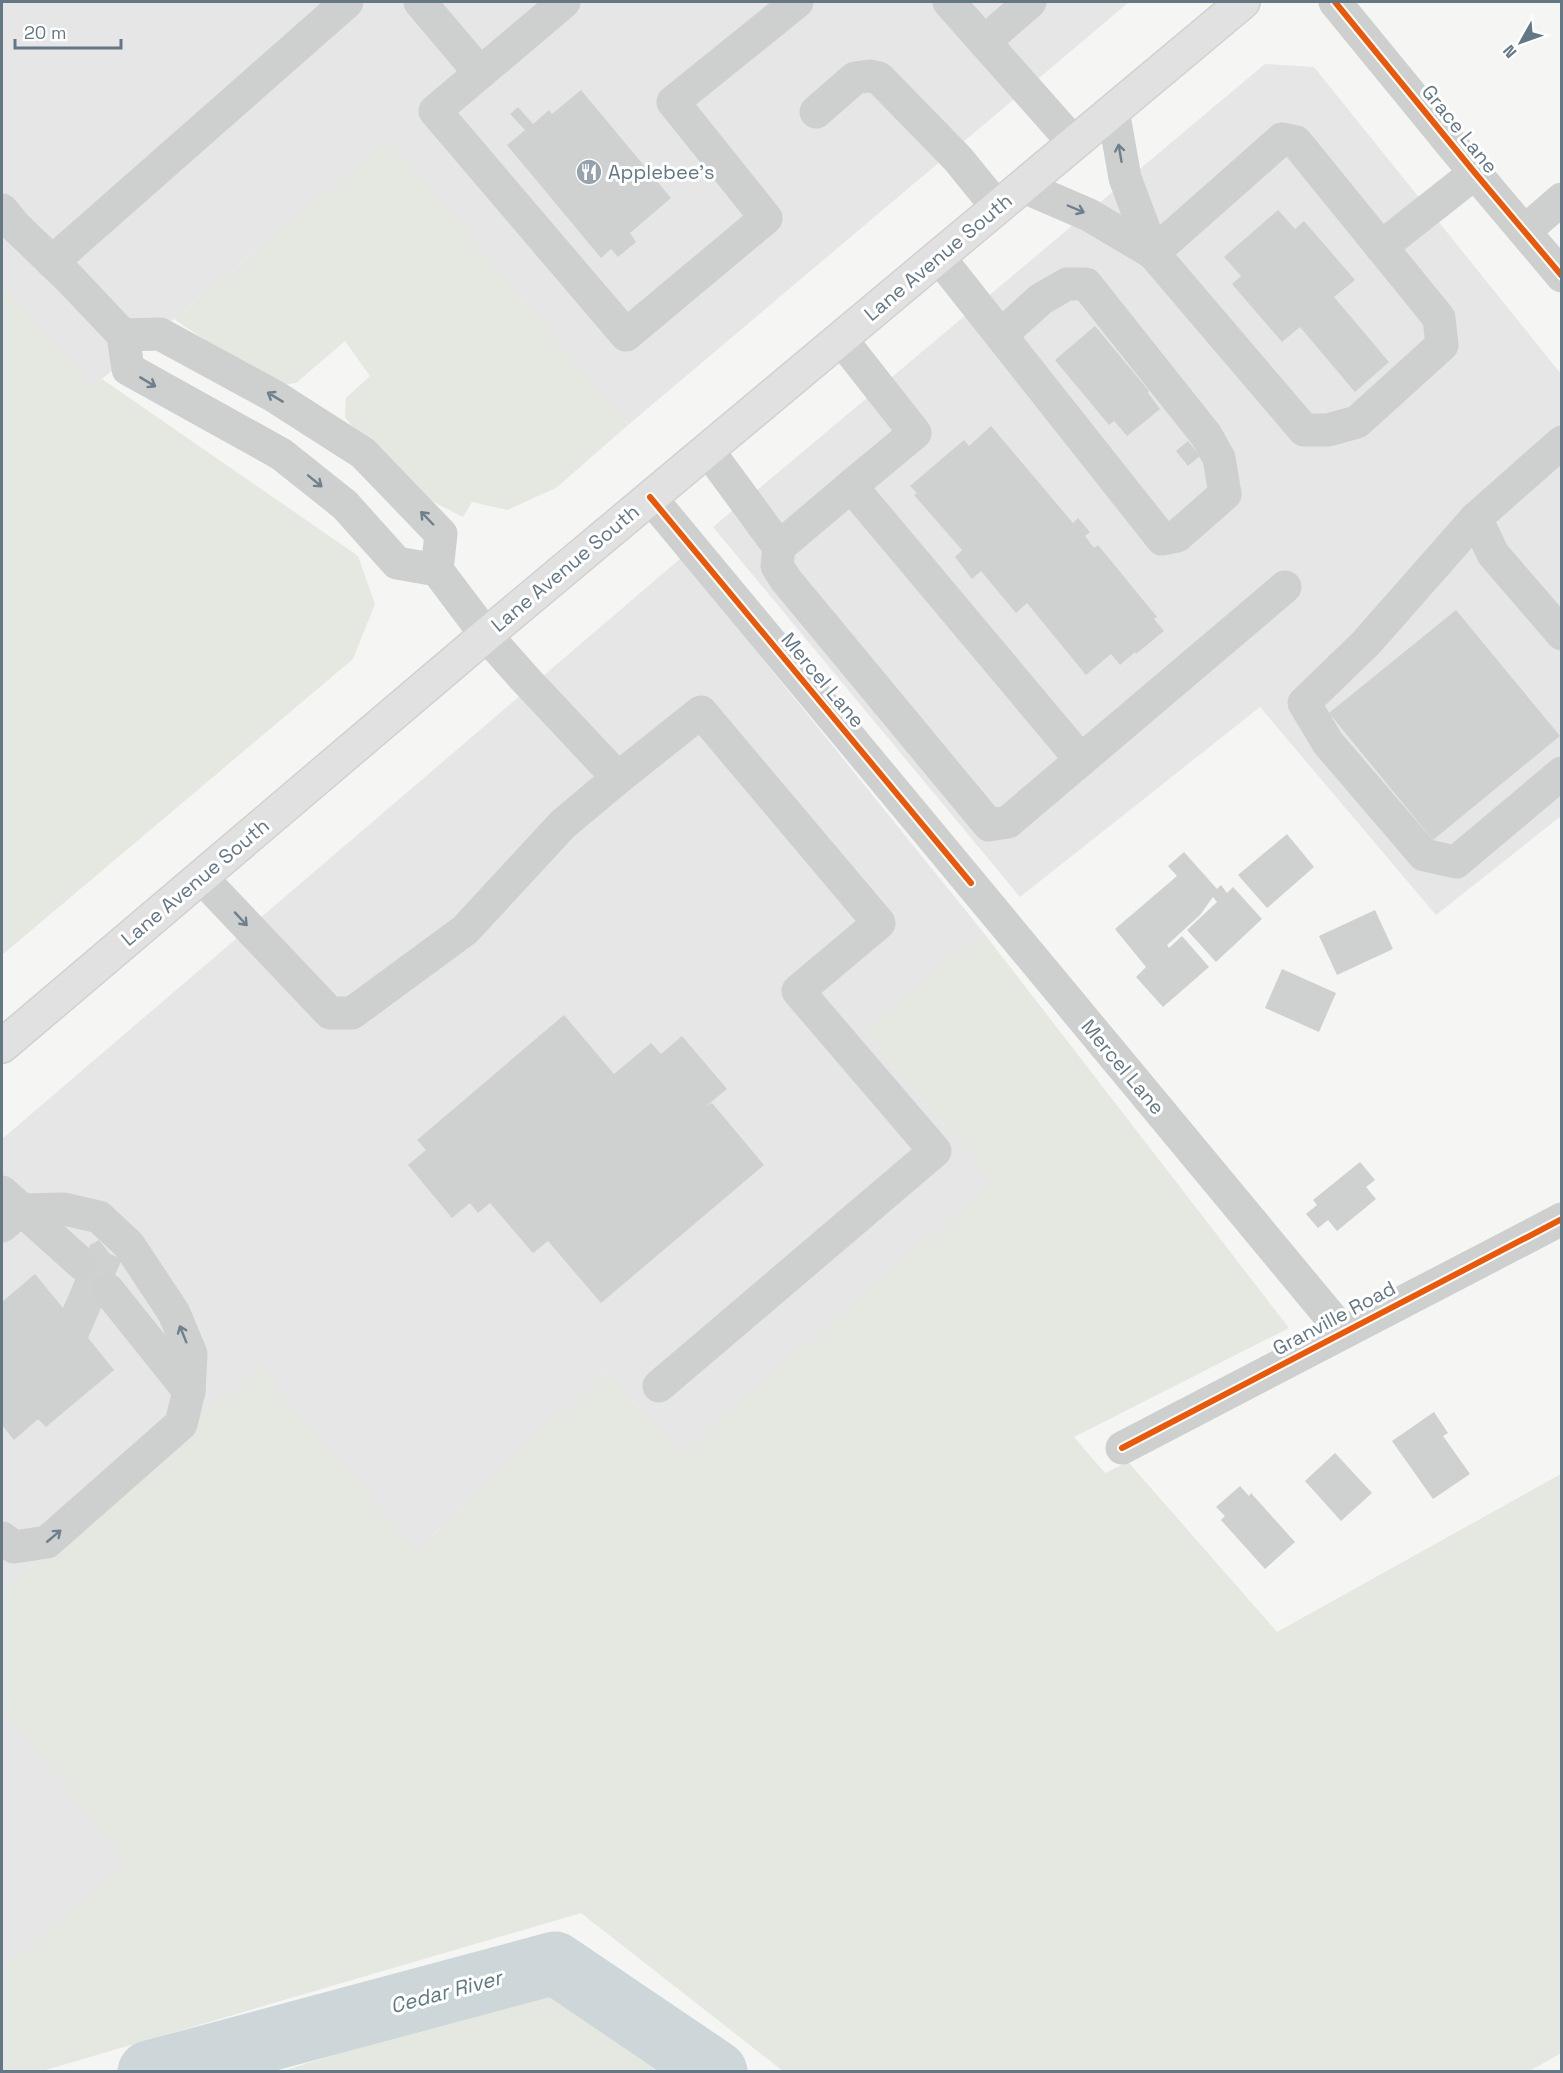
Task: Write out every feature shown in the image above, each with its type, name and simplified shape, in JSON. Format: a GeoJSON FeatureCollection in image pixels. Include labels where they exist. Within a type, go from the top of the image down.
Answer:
{"type":"FeatureCollection","features":[{"type":"Feature","properties":{"kind":"main road","name":"Lane Avenue South"},"geometry":{"type":"LineString","coordinates":[[2,1046],[707,449],[1243,2]]}},
{"type":"Feature","properties":{"kind":"street"},"geometry":{"type":"LineString","coordinates":[[52,262],[347,2]]}},
{"type":"Feature","properties":{"kind":"street"},"geometry":{"type":"LineString","coordinates":[[420,2],[480,73]]}},
{"type":"Feature","properties":{"kind":"street"},"geometry":{"type":"LineString","coordinates":[[564,2],[435,111],[626,334],[766,218],[673,102],[797,2]]}},
{"type":"Feature","properties":{"kind":"street"},"geometry":{"type":"LineString","coordinates":[[949,2],[1074,143]]}},
{"type":"Feature","properties":{"kind":"street"},"geometry":{"type":"LineString","coordinates":[[984,42],[1030,2]]}},
{"type":"Feature","properties":{"kind":"street","name":"Grace Lane"},"geometry":{"type":"LineString","coordinates":[[1335,2],[1474,173],[1562,276]]}},
{"type":"Feature","properties":{"kind":"street"},"geometry":{"type":"LineString","coordinates":[[816,112],[855,78],[869,76],[879,78],[958,159],[997,207]]}},
{"type":"Feature","properties":{"kind":"street"},"geometry":{"type":"LineString","coordinates":[[1113,110],[1125,178],[1154,253],[1304,430],[1328,430],[1357,422],[1442,345],[1439,318],[1296,142],[1282,139],[1154,253]]}},
{"type":"Feature","properties":{"kind":"street"},"geometry":{"type":"LineString","coordinates":[[1381,247],[1474,173]]}},
{"type":"Feature","properties":{"kind":"street"},"geometry":{"type":"LineString","coordinates":[[1022,186],[1089,215],[1154,253]]}},
{"type":"Feature","properties":{"kind":"street"},"geometry":{"type":"LineString","coordinates":[[1525,231],[1562,199]]}},
{"type":"Feature","properties":{"kind":"street"},"geometry":{"type":"LineString","coordinates":[[2,210],[15,227],[123,335],[128,369],[281,454],[345,506],[398,562],[437,570],[486,635],[618,777]]}},
{"type":"Feature","properties":{"kind":"street"},"geometry":{"type":"LineString","coordinates":[[938,256],[1162,539],[1177,537],[1225,494],[1219,458],[1206,435],[1086,284],[1067,284],[1041,299],[1001,335]]}},
{"type":"Feature","properties":{"kind":"street"},"geometry":{"type":"LineString","coordinates":[[123,335],[160,334],[274,396],[363,453],[441,534],[437,570]]}},
{"type":"Feature","properties":{"kind":"street"},"geometry":{"type":"LineString","coordinates":[[779,547],[915,433],[841,339]]}},
{"type":"Feature","properties":{"kind":"street"},"geometry":{"type":"LineString","coordinates":[[1562,442],[1476,518],[1366,643],[1304,703],[1328,743],[1424,855],[1456,862],[1562,773]]}},
{"type":"Feature","properties":{"kind":"street"},"geometry":{"type":"LineString","coordinates":[[707,449],[779,547],[777,566],[786,580],[989,825],[1008,822],[1285,587]]}},
{"type":"Feature","properties":{"kind":"street"},"geometry":{"type":"LineString","coordinates":[[850,486],[1081,760]]}},
{"type":"Feature","properties":{"kind":"street","name":"Mercel Lane"},"geometry":{"type":"LineString","coordinates":[[650,497],[1343,1332]]}},
{"type":"Feature","properties":{"kind":"street"},"geometry":{"type":"LineString","coordinates":[[1476,518],[1493,554],[1562,634]]}},
{"type":"Feature","properties":{"kind":"street"},"geometry":{"type":"LineString","coordinates":[[201,877],[330,1013],[352,1013],[465,930],[563,824],[618,777],[701,712],[879,923],[798,992],[935,1151],[659,1386]]}},
{"type":"Feature","properties":{"kind":"street"},"geometry":{"type":"LineString","coordinates":[[8,1209],[82,1264]]}},
{"type":"Feature","properties":{"kind":"street"},"geometry":{"type":"LineString","coordinates":[[2,1538],[14,1547],[47,1542],[181,1424],[189,1391],[191,1354],[174,1313],[129,1245],[99,1217],[64,1209],[8,1209]]}},
{"type":"Feature","properties":{"kind":"street","name":"Granville Road"},"geometry":{"type":"LineString","coordinates":[[1122,1448],[1562,1219]]}},
{"type":"Feature","properties":{"kind":"street"},"geometry":{"type":"LineString","coordinates":[[108,1290],[189,1391]]}},
{"type":"Feature","properties":{"kind":"shaded area"},"geometry":{"type":"Polygon","coordinates":[[[2,2],[1129,2],[628,425],[390,139],[91,388],[2,283],[2,2]]]}},
{"type":"Feature","properties":{"kind":"shaded area"},"geometry":{"type":"Polygon","coordinates":[[[1265,64],[1314,67],[1561,374],[1561,816],[1436,915],[1260,707],[1020,897],[713,527],[1265,64]]]}},
{"type":"Feature","properties":{"kind":"shaded area"},"geometry":{"type":"Polygon","coordinates":[[[390,139],[628,425],[556,488],[507,510],[472,502],[463,517],[424,497],[358,434],[345,417],[346,398],[370,376],[345,341],[296,383],[273,386],[174,319],[390,139]]]}},
{"type":"Feature","properties":{"kind":"shaded area"},"geometry":{"type":"Polygon","coordinates":[[[2,283],[91,387],[102,379],[358,556],[375,604],[353,659],[2,955],[2,283]]]}},
{"type":"Feature","properties":{"kind":"shaded area"},"geometry":{"type":"Polygon","coordinates":[[[681,558],[983,932],[863,1031],[993,1182],[679,1454],[606,1370],[417,1550],[259,1367],[2,1591],[2,1139],[681,558]]]}},
{"type":"Feature","properties":{"kind":"shaded area"},"geometry":{"type":"Polygon","coordinates":[[[983,932],[1289,1328],[1074,1437],[1105,1473],[1128,1462],[1277,1632],[1561,1474],[1561,2053],[1528,2072],[783,2071],[581,1913],[42,2071],[2,2071],[2,1968],[128,1864],[2,1708],[2,1591],[259,1367],[417,1550],[606,1370],[679,1454],[993,1182],[863,1031],[983,932]]]}},
{"type":"Feature","properties":{"kind":"shaded area"},"geometry":{"type":"Polygon","coordinates":[[[2,1708],[128,1864],[2,1968],[2,1708]]]}},
{"type":"Feature","properties":{"kind":"shaded area"},"geometry":{"type":"Polygon","coordinates":[[[545,1987],[676,2071],[283,2071],[545,1987]]]}},
{"type":"Feature","properties":{"kind":"building","name":"Applebee's"},"geometry":{"type":"Polygon","coordinates":[[[581,90],[671,198],[630,233],[636,242],[618,257],[611,249],[601,258],[507,145],[525,130],[510,114],[518,107],[533,124],[549,110],[552,114],[581,90]]]}},
{"type":"Feature","properties":{"kind":"building"},"geometry":{"type":"Polygon","coordinates":[[[1278,210],[1295,229],[1304,221],[1355,280],[1334,297],[1389,362],[1355,392],[1300,327],[1282,342],[1232,284],[1241,276],[1224,257],[1278,210]]]}},
{"type":"Feature","properties":{"kind":"building"},"geometry":{"type":"Polygon","coordinates":[[[1095,326],[1149,391],[1148,393],[1160,409],[1127,436],[1114,421],[1109,425],[1055,360],[1095,326]]]}},
{"type":"Feature","properties":{"kind":"building"},"geometry":{"type":"Polygon","coordinates":[[[991,426],[1073,523],[1078,518],[1090,532],[1085,536],[1094,548],[1098,545],[1157,617],[1154,619],[1164,631],[1120,665],[1111,654],[1086,675],[1027,603],[1016,613],[981,571],[972,579],[955,557],[962,550],[914,495],[917,493],[910,486],[964,440],[969,446],[991,426]]]}},
{"type":"Feature","properties":{"kind":"building"},"geometry":{"type":"Polygon","coordinates":[[[1188,441],[1200,456],[1188,466],[1176,451],[1188,441]]]}},
{"type":"Feature","properties":{"kind":"building"},"geometry":{"type":"Polygon","coordinates":[[[1456,610],[1560,736],[1433,840],[1329,713],[1456,610]]]}},
{"type":"Feature","properties":{"kind":"building"},"geometry":{"type":"Polygon","coordinates":[[[1287,834],[1314,867],[1267,908],[1238,875],[1287,834]]]}},
{"type":"Feature","properties":{"kind":"building"},"geometry":{"type":"Polygon","coordinates":[[[1184,852],[1217,889],[1221,885],[1227,893],[1233,887],[1262,919],[1216,962],[1187,930],[1217,902],[1213,897],[1200,915],[1167,945],[1169,948],[1182,936],[1209,967],[1163,1007],[1136,977],[1146,967],[1115,929],[1177,876],[1168,866],[1184,852]]]}},
{"type":"Feature","properties":{"kind":"building"},"geometry":{"type":"Polygon","coordinates":[[[1375,910],[1393,949],[1337,975],[1319,936],[1375,910]]]}},
{"type":"Feature","properties":{"kind":"building"},"geometry":{"type":"Polygon","coordinates":[[[1282,969],[1336,993],[1319,1032],[1265,1008],[1282,969]]]}},
{"type":"Feature","properties":{"kind":"building"},"geometry":{"type":"Polygon","coordinates":[[[564,1015],[614,1074],[651,1043],[661,1054],[682,1036],[727,1089],[705,1107],[712,1103],[764,1165],[601,1303],[548,1241],[533,1253],[490,1203],[478,1213],[470,1203],[452,1218],[408,1165],[426,1150],[417,1140],[564,1015]]]}},
{"type":"Feature","properties":{"kind":"building"},"geometry":{"type":"Polygon","coordinates":[[[1360,1162],[1375,1180],[1366,1187],[1376,1199],[1337,1231],[1328,1220],[1318,1228],[1306,1214],[1317,1205],[1313,1200],[1360,1162]]]}},
{"type":"Feature","properties":{"kind":"building"},"geometry":{"type":"Polygon","coordinates":[[[99,1240],[110,1254],[122,1259],[88,1338],[114,1370],[46,1427],[38,1419],[14,1440],[2,1425],[2,1302],[35,1274],[63,1308],[90,1245],[99,1240]]]}},
{"type":"Feature","properties":{"kind":"building"},"geometry":{"type":"Polygon","coordinates":[[[1434,1412],[1448,1433],[1443,1436],[1470,1474],[1433,1499],[1392,1441],[1434,1412]]]}},
{"type":"Feature","properties":{"kind":"building"},"geometry":{"type":"Polygon","coordinates":[[[1335,1453],[1372,1493],[1341,1521],[1305,1481],[1335,1453]]]}},
{"type":"Feature","properties":{"kind":"building"},"geometry":{"type":"Polygon","coordinates":[[[1240,1486],[1249,1496],[1251,1493],[1295,1542],[1265,1569],[1221,1520],[1225,1516],[1216,1507],[1240,1486]]]}},
{"type":"Feature","properties":{"kind":"waterway","name":"Cedar River"},"geometry":{"type":"LineString","coordinates":[[149,2072],[555,1963],[716,2072]]}},
{"type":"Feature","properties":{"kind":"cycle path"},"geometry":{"type":"LineString","coordinates":[[1335,2],[1562,276]]}},
{"type":"Feature","properties":{"kind":"cycle path"},"geometry":{"type":"LineString","coordinates":[[650,497],[971,883]]}},
{"type":"Feature","properties":{"kind":"cycle path"},"geometry":{"type":"LineString","coordinates":[[1122,1448],[1562,1219]]}},
{"type":"Feature","properties":{"kind":"place","name":"Applebee's"},"geometry":{"type":"Point","coordinates":[589,172]}}]}
